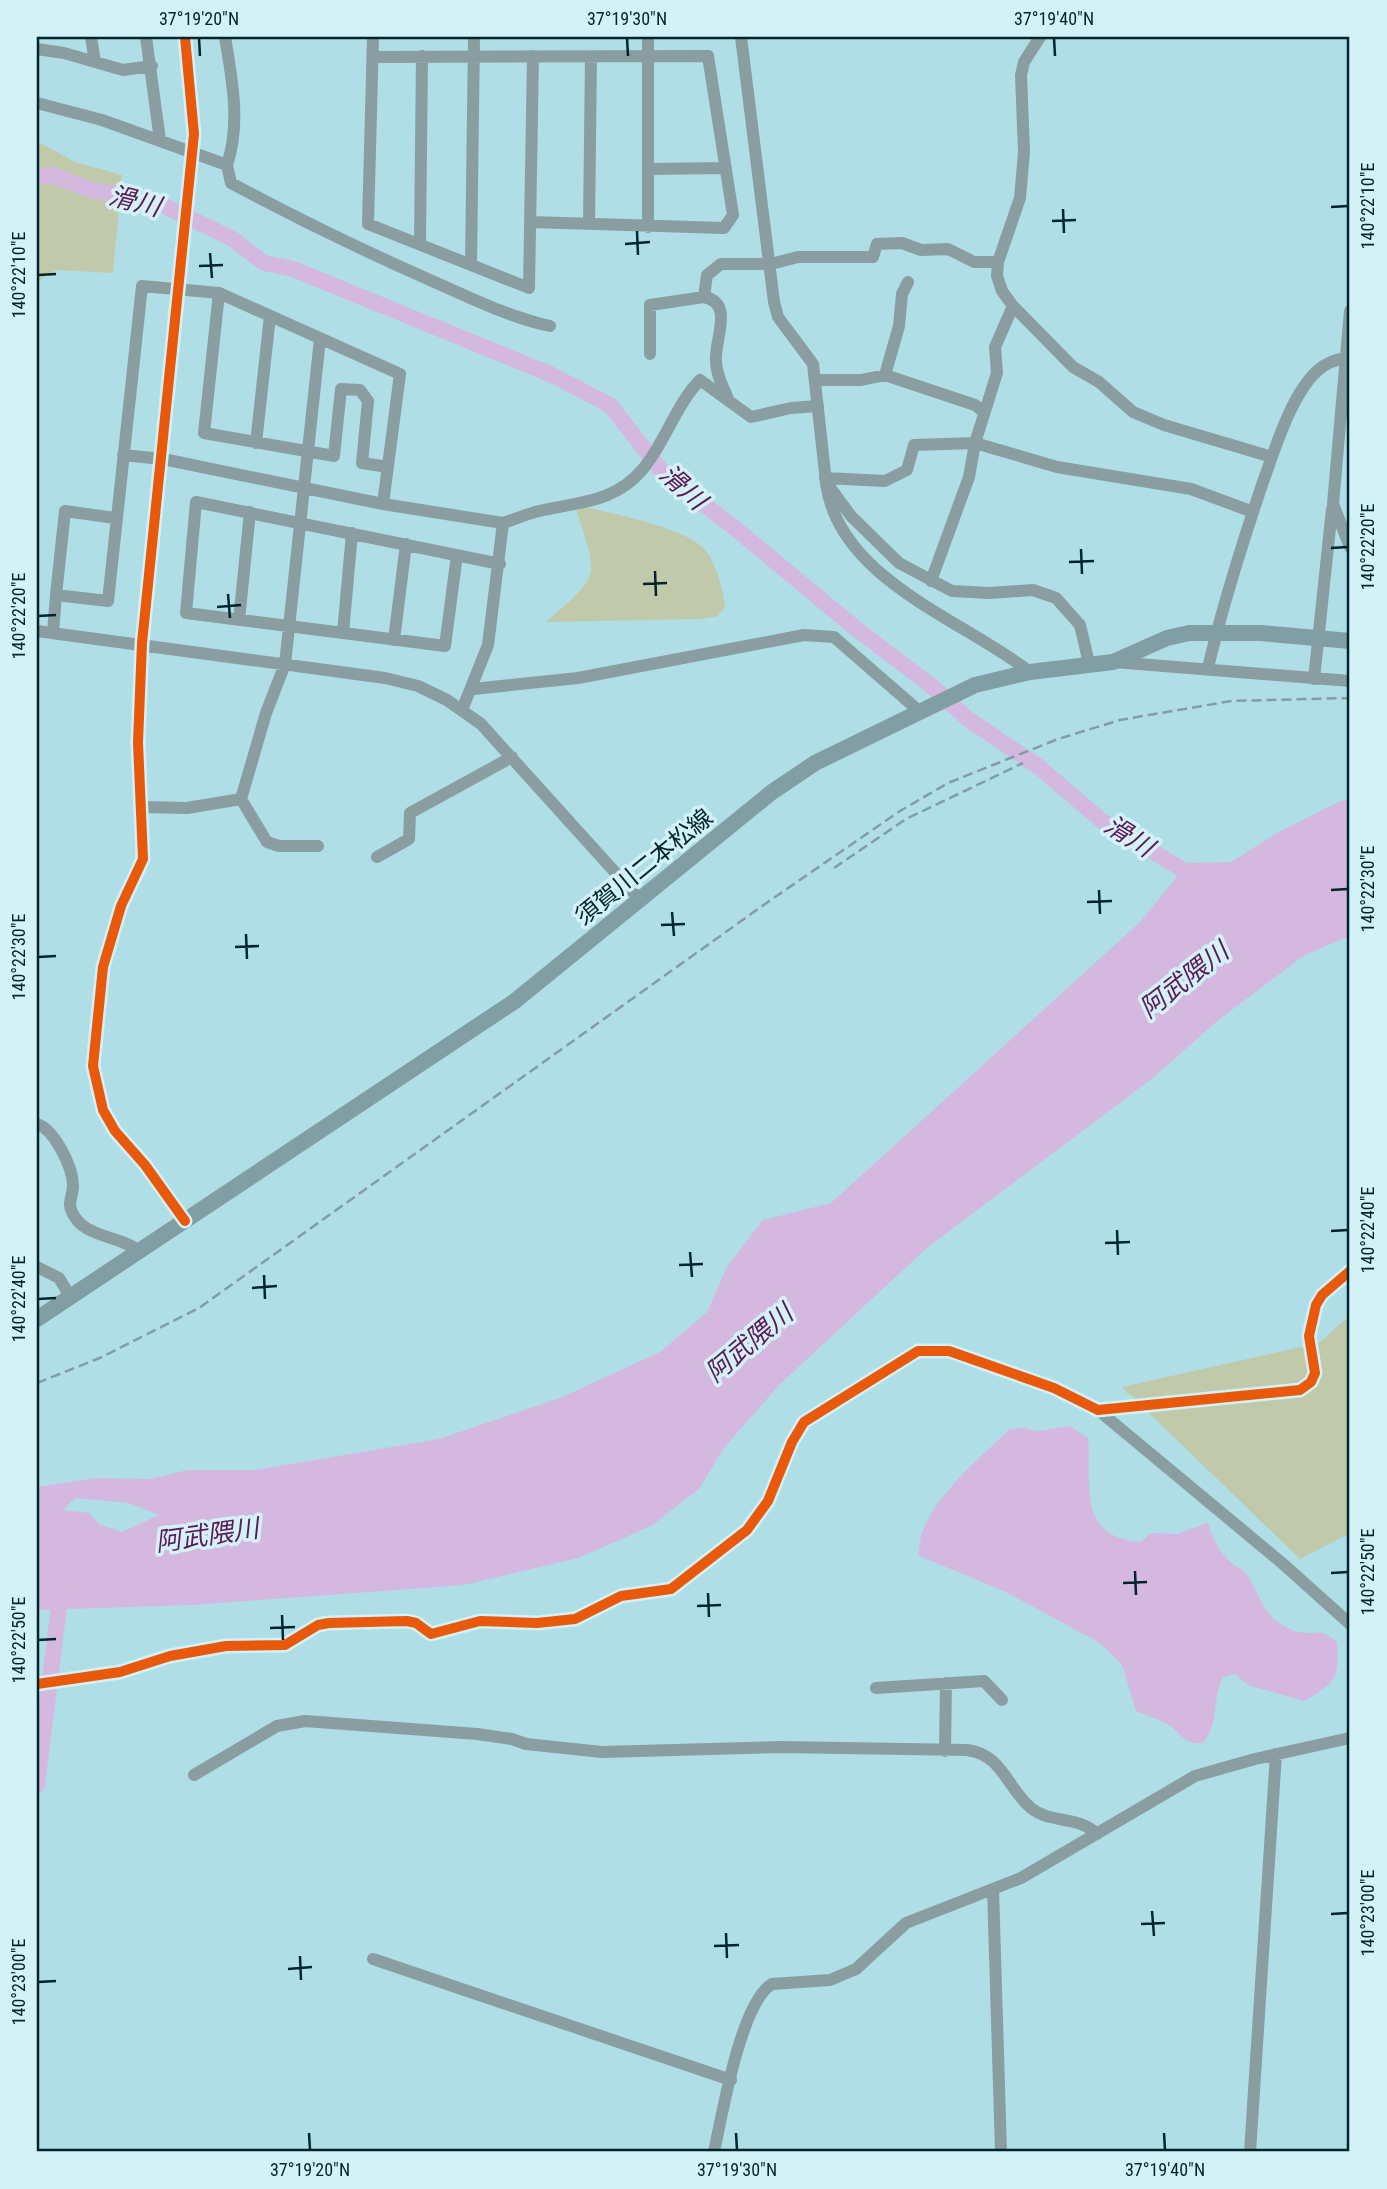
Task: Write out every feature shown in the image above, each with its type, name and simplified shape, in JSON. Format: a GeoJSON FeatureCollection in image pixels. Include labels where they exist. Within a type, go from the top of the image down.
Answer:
{"type":"FeatureCollection","features":[{"type":"Feature","properties":{"kind":"main road","name":"須賀川二本松線"},"geometry":{"type":"LineString","coordinates":[[37,1320],[515,1000],[641,901],[772,792],[815,763],[964,689],[1030,672],[1113,662],[1174,636],[1216,632],[1350,641]]}},
{"type":"Feature","properties":{"kind":"street"},"geometry":{"type":"LineString","coordinates":[[91,37],[95,62]]}},
{"type":"Feature","properties":{"kind":"street"},"geometry":{"type":"LineString","coordinates":[[146,37],[160,140]]}},
{"type":"Feature","properties":{"kind":"street"},"geometry":{"type":"LineString","coordinates":[[185,37],[193,153],[142,643],[138,742],[143,807],[143,859],[121,906],[103,967],[93,1066],[96,1089],[109,1121],[185,1221]]}},
{"type":"Feature","properties":{"kind":"street"},"geometry":{"type":"LineString","coordinates":[[225,37],[234,91],[234,131],[227,165],[230,183],[314,227],[467,297],[519,318],[550,326]]}},
{"type":"Feature","properties":{"kind":"street"},"geometry":{"type":"LineString","coordinates":[[373,37],[368,223],[529,288],[533,56]]}},
{"type":"Feature","properties":{"kind":"street"},"geometry":{"type":"LineString","coordinates":[[471,264],[474,37]]}},
{"type":"Feature","properties":{"kind":"street"},"geometry":{"type":"LineString","coordinates":[[648,37],[648,227]]}},
{"type":"Feature","properties":{"kind":"street"},"geometry":{"type":"LineString","coordinates":[[741,37],[778,317],[810,357],[829,506],[855,548],[868,561],[930,610],[1030,672]]}},
{"type":"Feature","properties":{"kind":"street"},"geometry":{"type":"LineString","coordinates":[[1040,37],[1024,62],[1021,75],[1024,152],[1020,198],[998,262],[997,276],[1002,291],[1013,306],[1073,367],[1099,382],[1133,412],[1164,425],[1272,457]]}},
{"type":"Feature","properties":{"kind":"street"},"geometry":{"type":"LineString","coordinates":[[38,45],[123,70],[152,66]]}},
{"type":"Feature","properties":{"kind":"street"},"geometry":{"type":"LineString","coordinates":[[419,244],[422,56]]}},
{"type":"Feature","properties":{"kind":"street"},"geometry":{"type":"LineString","coordinates":[[373,57],[708,56],[733,215],[724,228],[531,222]]}},
{"type":"Feature","properties":{"kind":"street"},"geometry":{"type":"LineString","coordinates":[[589,224],[591,57]]}},
{"type":"Feature","properties":{"kind":"street"},"geometry":{"type":"LineString","coordinates":[[37,103],[66,109],[227,165]]}},
{"type":"Feature","properties":{"kind":"street"},"geometry":{"type":"LineString","coordinates":[[648,169],[726,168]]}},
{"type":"Feature","properties":{"kind":"street"},"geometry":{"type":"LineString","coordinates":[[704,297],[707,275],[721,264],[771,264],[798,257],[873,257],[877,244],[902,243],[921,250],[948,249],[974,262],[998,262]]}},
{"type":"Feature","properties":{"kind":"street"},"geometry":{"type":"LineString","coordinates":[[885,375],[899,326],[902,294],[908,282]]}},
{"type":"Feature","properties":{"kind":"street"},"geometry":{"type":"LineString","coordinates":[[57,595],[108,601],[142,286],[219,293],[400,374],[383,505]]}},
{"type":"Feature","properties":{"kind":"street"},"geometry":{"type":"LineString","coordinates":[[219,293],[204,433],[334,456],[341,389],[360,390],[368,401],[362,463],[388,467]]}},
{"type":"Feature","properties":{"kind":"street"},"geometry":{"type":"LineString","coordinates":[[650,354],[650,305],[704,297],[714,299],[719,305],[721,322],[715,358],[717,373],[730,402]]}},
{"type":"Feature","properties":{"kind":"street"},"geometry":{"type":"LineString","coordinates":[[931,582],[969,477],[975,443],[997,373],[995,347],[1013,306]]}},
{"type":"Feature","properties":{"kind":"street"},"geometry":{"type":"LineString","coordinates":[[1314,679],[1333,504],[1347,406],[1346,358],[1350,311]]}},
{"type":"Feature","properties":{"kind":"street"},"geometry":{"type":"LineString","coordinates":[[256,443],[270,316]]}},
{"type":"Feature","properties":{"kind":"street"},"geometry":{"type":"LineString","coordinates":[[318,846],[279,846],[267,842],[242,799],[266,713],[285,664],[320,339]]}},
{"type":"Feature","properties":{"kind":"street"},"geometry":{"type":"LineString","coordinates":[[1208,668],[1222,602],[1272,457],[1304,388],[1316,372],[1330,361],[1346,358]]}},
{"type":"Feature","properties":{"kind":"street"},"geometry":{"type":"LineString","coordinates":[[815,380],[862,380],[885,375],[939,396],[975,405],[984,412]]}},
{"type":"Feature","properties":{"kind":"street"},"geometry":{"type":"LineString","coordinates":[[123,455],[163,459],[383,505],[503,523],[537,511],[585,504],[609,496],[627,485],[646,464],[699,380],[751,417],[791,408],[818,406]]}},
{"type":"Feature","properties":{"kind":"street"},"geometry":{"type":"LineString","coordinates":[[825,480],[885,481],[907,470],[914,445],[975,443],[1057,467],[1191,489],[1253,512]]}},
{"type":"Feature","properties":{"kind":"street"},"geometry":{"type":"LineString","coordinates":[[825,480],[851,516],[880,545],[899,563],[931,582],[964,593],[1019,589],[1042,592],[1056,598],[1080,625],[1089,663]]}},
{"type":"Feature","properties":{"kind":"street"},"geometry":{"type":"LineString","coordinates":[[457,555],[445,646],[186,613],[197,502],[300,522],[500,564]]}},
{"type":"Feature","properties":{"kind":"street"},"geometry":{"type":"LineString","coordinates":[[1333,504],[1350,547]]}},
{"type":"Feature","properties":{"kind":"street"},"geometry":{"type":"LineString","coordinates":[[53,633],[65,510],[115,518]]}},
{"type":"Feature","properties":{"kind":"street"},"geometry":{"type":"LineString","coordinates":[[239,620],[250,512]]}},
{"type":"Feature","properties":{"kind":"street"},"geometry":{"type":"LineString","coordinates":[[462,710],[473,689],[488,645],[503,523]]}},
{"type":"Feature","properties":{"kind":"street"},"geometry":{"type":"LineString","coordinates":[[343,634],[352,533]]}},
{"type":"Feature","properties":{"kind":"street"},"geometry":{"type":"LineString","coordinates":[[394,640],[406,544]]}},
{"type":"Feature","properties":{"kind":"street"},"geometry":{"type":"LineString","coordinates":[[37,631],[142,643],[385,678],[418,686],[462,710],[512,757],[641,901]]}},
{"type":"Feature","properties":{"kind":"street"},"geometry":{"type":"LineString","coordinates":[[473,689],[578,678],[804,635],[824,635],[834,637],[921,710]]}},
{"type":"Feature","properties":{"kind":"street"},"geometry":{"type":"LineString","coordinates":[[1113,662],[1350,681]]}},
{"type":"Feature","properties":{"kind":"street"},"geometry":{"type":"LineString","coordinates":[[377,857],[409,839],[410,813],[512,757]]}},
{"type":"Feature","properties":{"kind":"street"},"geometry":{"type":"LineString","coordinates":[[143,807],[187,808],[242,799]]}},
{"type":"Feature","properties":{"kind":"street"},"geometry":{"type":"LineString","coordinates":[[37,1124],[46,1127],[69,1160],[73,1186],[69,1201],[72,1212],[88,1231],[130,1243],[140,1252]]}},
{"type":"Feature","properties":{"kind":"street"},"geometry":{"type":"LineString","coordinates":[[37,1267],[59,1278],[71,1298]]}},
{"type":"Feature","properties":{"kind":"street"},"geometry":{"type":"LineString","coordinates":[[1098,1410],[1273,1554],[1350,1624]]}},
{"type":"Feature","properties":{"kind":"street"},"geometry":{"type":"LineString","coordinates":[[876,1688],[984,1681],[1002,1700]]}},
{"type":"Feature","properties":{"kind":"street"},"geometry":{"type":"LineString","coordinates":[[945,1751],[946,1684]]}},
{"type":"Feature","properties":{"kind":"street"},"geometry":{"type":"LineString","coordinates":[[194,1774],[277,1726],[305,1721],[477,1734],[526,1744],[601,1752],[780,1747],[967,1750],[984,1754],[996,1763],[1031,1808],[1047,1815],[1085,1824],[1097,1834]]}},
{"type":"Feature","properties":{"kind":"street"},"geometry":{"type":"LineString","coordinates":[[714,2152],[753,2005],[772,1984],[805,1984],[839,1977],[856,1969],[906,1923],[1021,1878],[1195,1776],[1350,1738]]}},
{"type":"Feature","properties":{"kind":"street"},"geometry":{"type":"LineString","coordinates":[[1250,2152],[1276,1754]]}},
{"type":"Feature","properties":{"kind":"street"},"geometry":{"type":"LineString","coordinates":[[993,1889],[1001,2152]]}},
{"type":"Feature","properties":{"kind":"street"},"geometry":{"type":"LineString","coordinates":[[373,1959],[731,2080]]}},
{"type":"Feature","properties":{"kind":"green space"},"geometry":{"type":"Polygon","coordinates":[[[37,141],[75,162],[122,175],[113,273],[56,270],[37,282],[37,141]]]}},
{"type":"Feature","properties":{"kind":"green space"},"geometry":{"type":"Polygon","coordinates":[[[575,505],[665,528],[696,542],[706,551],[713,564],[725,607],[718,616],[701,619],[546,622],[579,592],[591,571],[588,546],[575,505]]]}},
{"type":"Feature","properties":{"kind":"green space"},"geometry":{"type":"Polygon","coordinates":[[[1350,1315],[1350,1533],[1300,1559],[1122,1387],[1319,1343],[1350,1315]]]}},
{"type":"Feature","properties":{"kind":"water","name":"阿武隈川"},"geometry":{"type":"Polygon","coordinates":[[[1350,799],[1350,936],[1305,955],[1216,1022],[1154,1077],[928,1247],[779,1385],[723,1449],[699,1489],[651,1526],[578,1558],[464,1585],[192,1605],[37,1610],[37,1487],[96,1478],[151,1479],[187,1470],[255,1470],[439,1439],[560,1398],[660,1352],[707,1312],[727,1267],[763,1220],[831,1203],[1140,922],[1188,863],[1231,862],[1277,833],[1338,802],[1350,799]],[[75,1498],[63,1510],[89,1513],[100,1525],[122,1532],[159,1515],[129,1503],[75,1498]]]}},
{"type":"Feature","properties":{"kind":"water"},"geometry":{"type":"Polygon","coordinates":[[[1070,1426],[1088,1438],[1089,1491],[1097,1520],[1106,1530],[1120,1538],[1141,1542],[1151,1533],[1177,1534],[1208,1523],[1220,1550],[1228,1560],[1246,1573],[1275,1620],[1292,1630],[1324,1634],[1337,1642],[1336,1672],[1329,1684],[1305,1701],[1248,1685],[1235,1674],[1223,1677],[1208,1736],[1203,1743],[1192,1742],[1169,1725],[1136,1711],[1122,1665],[1100,1643],[1004,1591],[919,1556],[927,1521],[938,1503],[967,1470],[1010,1429],[1038,1431],[1070,1426]]]}},
{"type":"Feature","properties":{"kind":"waterway","name":"滑川"},"geometry":{"type":"LineString","coordinates":[[37,177],[52,175],[91,190],[152,200],[233,239],[264,263],[293,269],[550,374],[610,405],[664,474],[930,685],[968,719],[1039,767],[1102,821],[1200,880]]}},
{"type":"Feature","properties":{"kind":"waterway"},"geometry":{"type":"LineString","coordinates":[[37,1785],[61,1590]]}},
{"type":"Feature","properties":{"kind":"railway"},"geometry":{"type":"LineString","coordinates":[[37,1383],[102,1357],[199,1308],[765,904],[900,811],[948,783],[1058,739],[1120,720],[1231,701],[1350,698]]}},
{"type":"Feature","properties":{"kind":"railway"},"geometry":{"type":"LineString","coordinates":[[834,868],[906,819],[1023,763]]}},
{"type":"Feature","properties":{"kind":"cycle path"},"geometry":{"type":"LineString","coordinates":[[185,37],[194,134],[142,643],[138,742],[143,859],[121,906],[103,967],[93,1066],[103,1110],[115,1131],[145,1165],[185,1221]]}},
{"type":"Feature","properties":{"kind":"cycle path"},"geometry":{"type":"LineString","coordinates":[[37,1684],[120,1672],[170,1656],[226,1646],[285,1645],[318,1625],[329,1623],[407,1621],[416,1623],[431,1634],[480,1621],[537,1623],[575,1619],[621,1596],[671,1589],[747,1530],[768,1501],[792,1442],[804,1422],[918,1351],[949,1351],[1054,1388],[1098,1410],[1300,1390],[1311,1382],[1315,1373],[1309,1336],[1316,1305],[1322,1295],[1350,1271]]}}]}
